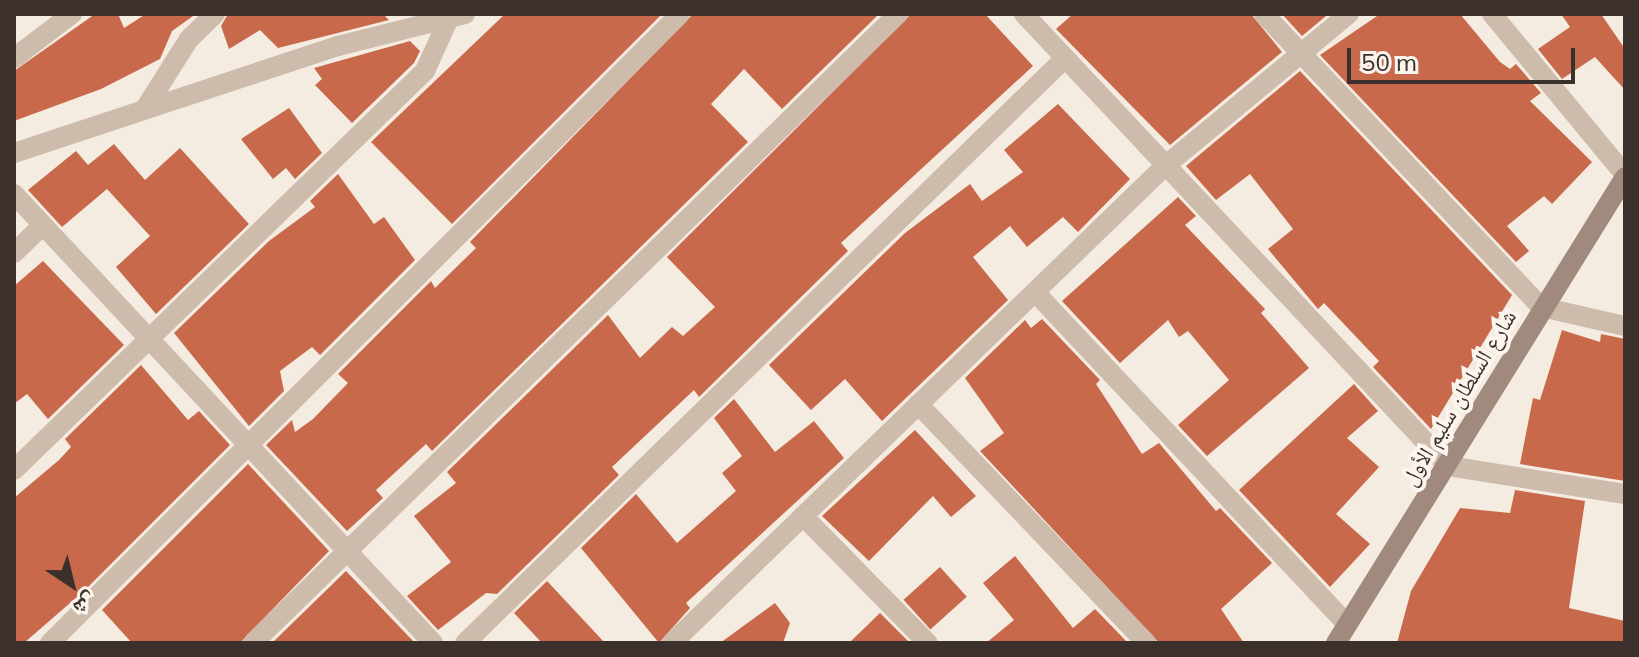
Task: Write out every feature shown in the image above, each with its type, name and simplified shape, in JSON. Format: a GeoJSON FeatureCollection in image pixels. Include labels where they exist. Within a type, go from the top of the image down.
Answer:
{"type":"FeatureCollection","features":[{"type":"Feature","properties":{"kind":"street"},"geometry":{"type":"LineString","coordinates":[[14,58],[72,14]]}},
{"type":"Feature","properties":{"kind":"street"},"geometry":{"type":"LineString","coordinates":[[146,107],[189,39],[215,14]]}},
{"type":"Feature","properties":{"kind":"street"},"geometry":{"type":"LineString","coordinates":[[50,643],[680,14]]}},
{"type":"Feature","properties":{"kind":"street"},"geometry":{"type":"LineString","coordinates":[[253,643],[898,14]]}},
{"type":"Feature","properties":{"kind":"street"},"geometry":{"type":"LineString","coordinates":[[1024,14],[1448,466],[1625,494]]}},
{"type":"Feature","properties":{"kind":"street"},"geometry":{"type":"LineString","coordinates":[[1264,14],[1541,307],[1625,326]]}},
{"type":"Feature","properties":{"kind":"street"},"geometry":{"type":"LineString","coordinates":[[676,642],[1165,166],[1349,14]]}},
{"type":"Feature","properties":{"kind":"street"},"geometry":{"type":"LineString","coordinates":[[1492,14],[1625,176]]}},
{"type":"Feature","properties":{"kind":"street"},"geometry":{"type":"LineString","coordinates":[[14,153],[146,107],[457,16]]}},
{"type":"Feature","properties":{"kind":"street"},"geometry":{"type":"LineString","coordinates":[[14,470],[146,338],[425,71],[457,16]]}},
{"type":"Feature","properties":{"kind":"street"},"geometry":{"type":"LineString","coordinates":[[465,643],[1065,58]]}},
{"type":"Feature","properties":{"kind":"street","name":"شارع السلطان سليم الأول"},"geometry":{"type":"LineString","coordinates":[[1336,643],[1448,466],[1541,307],[1625,176]]}},
{"type":"Feature","properties":{"kind":"street"},"geometry":{"type":"LineString","coordinates":[[14,194],[41,227],[433,643]]}},
{"type":"Feature","properties":{"kind":"street"},"geometry":{"type":"LineString","coordinates":[[14,253],[41,227]]}},
{"type":"Feature","properties":{"kind":"street"},"geometry":{"type":"LineString","coordinates":[[1035,292],[1347,624]]}},
{"type":"Feature","properties":{"kind":"street"},"geometry":{"type":"LineString","coordinates":[[918,404],[1146,643]]}},
{"type":"Feature","properties":{"kind":"street"},"geometry":{"type":"LineString","coordinates":[[803,516],[928,643]]}},
{"type":"Feature","properties":{"kind":"building"},"geometry":{"type":"Polygon","coordinates":[[[95,14],[118,14],[124,28],[146,14],[196,14],[172,31],[160,59],[101,89],[14,121],[14,71],[95,14]]]}},
{"type":"Feature","properties":{"kind":"building"},"geometry":{"type":"Polygon","coordinates":[[[228,14],[383,14],[389,20],[278,48],[260,30],[229,49],[221,26],[228,14]]]}},
{"type":"Feature","properties":{"kind":"building"},"geometry":{"type":"Polygon","coordinates":[[[505,14],[662,14],[452,224],[371,142],[505,14]]]}},
{"type":"Feature","properties":{"kind":"building"},"geometry":{"type":"Polygon","coordinates":[[[693,14],[879,14],[782,109],[744,69],[711,104],[748,142],[432,451],[426,444],[376,490],[383,498],[347,531],[266,445],[292,420],[295,432],[313,419],[348,383],[338,374],[431,281],[435,288],[476,248],[470,242],[693,14]]]}},
{"type":"Feature","properties":{"kind":"building"},"geometry":{"type":"Polygon","coordinates":[[[911,14],[985,14],[1033,66],[841,243],[848,251],[699,397],[694,390],[612,467],[619,475],[497,594],[486,593],[438,630],[407,596],[451,562],[414,516],[456,483],[447,472],[608,315],[640,358],[672,327],[683,336],[715,307],[667,257],[911,14]]]}},
{"type":"Feature","properties":{"kind":"building"},"geometry":{"type":"Polygon","coordinates":[[[1073,14],[1251,14],[1282,52],[1170,145],[1056,29],[1073,14]]]}},
{"type":"Feature","properties":{"kind":"building"},"geometry":{"type":"Polygon","coordinates":[[[1282,14],[1324,14],[1326,16],[1302,36],[1282,14]]]}},
{"type":"Feature","properties":{"kind":"building"},"geometry":{"type":"Polygon","coordinates":[[[1380,14],[1460,14],[1500,62],[1510,69],[1516,64],[1541,93],[1530,101],[1592,162],[1552,204],[1544,196],[1507,226],[1529,251],[1516,262],[1320,55],[1380,14]]]}},
{"type":"Feature","properties":{"kind":"building"},"geometry":{"type":"Polygon","coordinates":[[[1561,14],[1601,14],[1625,49],[1625,90],[1595,57],[1562,79],[1538,49],[1570,27],[1561,14]]]}},
{"type":"Feature","properties":{"kind":"building"},"geometry":{"type":"Polygon","coordinates":[[[410,41],[420,51],[414,63],[352,123],[315,85],[322,79],[314,68],[410,41]]]}},
{"type":"Feature","properties":{"kind":"building"},"geometry":{"type":"Polygon","coordinates":[[[1300,71],[1512,295],[1431,429],[1373,367],[1379,361],[1324,303],[1318,309],[1268,249],[1293,229],[1250,174],[1216,200],[1186,166],[1300,71]]]}},
{"type":"Feature","properties":{"kind":"building"},"geometry":{"type":"Polygon","coordinates":[[[1058,104],[1130,179],[1078,232],[1063,217],[1027,247],[1010,226],[973,257],[1008,300],[882,421],[845,379],[811,410],[769,365],[905,233],[970,184],[982,201],[1023,172],[1004,150],[1058,104]]]}},
{"type":"Feature","properties":{"kind":"building"},"geometry":{"type":"Polygon","coordinates":[[[289,108],[322,153],[295,179],[286,168],[273,179],[241,139],[289,108]]]}},
{"type":"Feature","properties":{"kind":"building"},"geometry":{"type":"Polygon","coordinates":[[[114,144],[145,180],[180,148],[249,224],[156,314],[116,267],[150,236],[107,189],[62,227],[28,190],[76,151],[88,165],[114,144]]]}},
{"type":"Feature","properties":{"kind":"building"},"geometry":{"type":"Polygon","coordinates":[[[338,174],[374,224],[384,217],[415,260],[320,355],[312,347],[280,371],[284,391],[249,426],[174,333],[269,241],[315,207],[310,201],[338,174]]]}},
{"type":"Feature","properties":{"kind":"building"},"geometry":{"type":"Polygon","coordinates":[[[1178,197],[1196,216],[1185,225],[1265,309],[1261,313],[1309,368],[1207,456],[1178,425],[1229,380],[1188,331],[1179,337],[1168,320],[1120,363],[1062,301],[1178,197]]]}},
{"type":"Feature","properties":{"kind":"building"},"geometry":{"type":"Polygon","coordinates":[[[43,261],[124,345],[48,419],[27,394],[14,404],[14,286],[43,261]]]}},
{"type":"Feature","properties":{"kind":"building"},"geometry":{"type":"Polygon","coordinates":[[[1042,319],[1100,380],[1096,384],[1142,454],[1159,443],[1216,511],[1220,508],[1272,563],[1221,609],[1244,643],[1159,643],[980,451],[1004,433],[965,378],[1025,320],[1031,328],[1042,319]]]}},
{"type":"Feature","properties":{"kind":"building"},"geometry":{"type":"Polygon","coordinates":[[[1562,330],[1600,342],[1601,334],[1625,339],[1625,481],[1520,464],[1533,398],[1540,400],[1562,330]]]}},
{"type":"Feature","properties":{"kind":"building"},"geometry":{"type":"Polygon","coordinates":[[[141,365],[188,420],[199,411],[230,445],[85,590],[24,643],[14,643],[14,498],[59,460],[71,447],[65,439],[141,365]]]}},
{"type":"Feature","properties":{"kind":"building"},"geometry":{"type":"Polygon","coordinates":[[[1354,384],[1378,411],[1347,438],[1379,467],[1336,514],[1370,544],[1330,587],[1239,490],[1354,384]]]}},
{"type":"Feature","properties":{"kind":"building"},"geometry":{"type":"Polygon","coordinates":[[[734,399],[775,452],[814,421],[844,458],[686,603],[690,608],[659,643],[581,548],[636,494],[677,543],[736,491],[722,473],[742,456],[714,418],[734,399]]]}},
{"type":"Feature","properties":{"kind":"building"},"geometry":{"type":"Polygon","coordinates":[[[915,430],[976,496],[951,517],[933,496],[869,561],[822,516],[915,430]]]}},
{"type":"Feature","properties":{"kind":"building"},"geometry":{"type":"Polygon","coordinates":[[[248,464],[329,551],[240,643],[132,643],[102,610],[248,464]]]}},
{"type":"Feature","properties":{"kind":"building"},"geometry":{"type":"Polygon","coordinates":[[[1515,490],[1585,501],[1569,608],[1625,621],[1625,643],[1397,643],[1411,591],[1460,508],[1510,513],[1515,490]]]}},
{"type":"Feature","properties":{"kind":"building"},"geometry":{"type":"Polygon","coordinates":[[[1015,556],[1073,628],[1095,609],[1128,643],[986,643],[1014,620],[983,583],[1015,556]]]}},
{"type":"Feature","properties":{"kind":"building"},"geometry":{"type":"Polygon","coordinates":[[[940,567],[967,597],[930,630],[904,600],[940,567]]]}},
{"type":"Feature","properties":{"kind":"building"},"geometry":{"type":"Polygon","coordinates":[[[346,571],[415,643],[272,643],[346,571]]]}},
{"type":"Feature","properties":{"kind":"building"},"geometry":{"type":"Polygon","coordinates":[[[547,581],[605,643],[542,643],[514,613],[547,581]]]}},
{"type":"Feature","properties":{"kind":"building"},"geometry":{"type":"Polygon","coordinates":[[[775,603],[790,623],[783,643],[720,643],[775,603]]]}},
{"type":"Feature","properties":{"kind":"building"},"geometry":{"type":"Polygon","coordinates":[[[880,613],[910,643],[849,643],[880,613]]]}}]}
